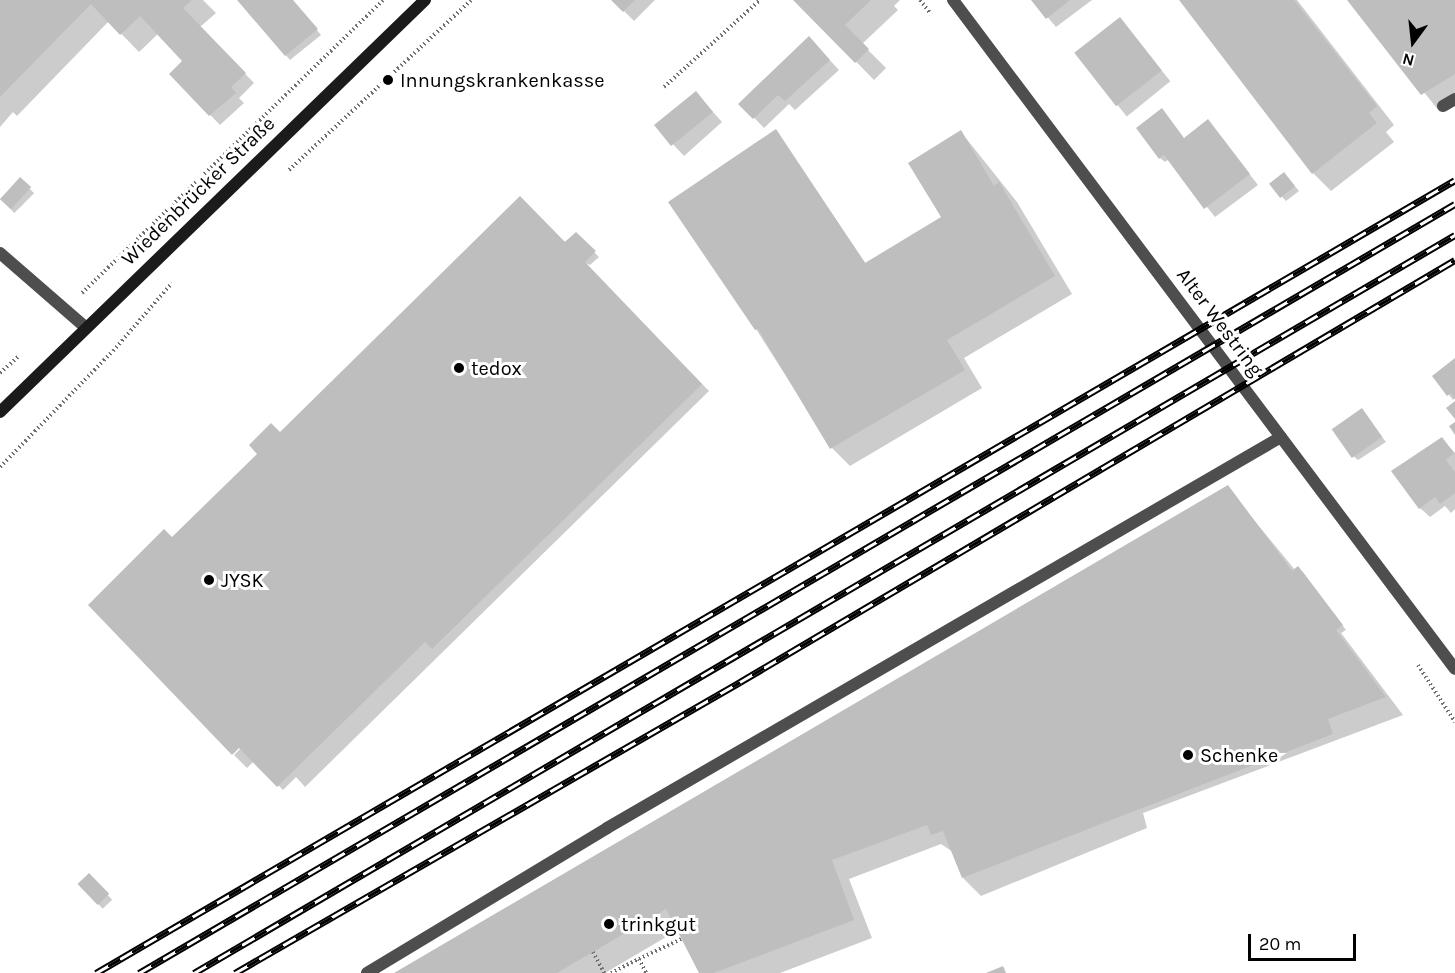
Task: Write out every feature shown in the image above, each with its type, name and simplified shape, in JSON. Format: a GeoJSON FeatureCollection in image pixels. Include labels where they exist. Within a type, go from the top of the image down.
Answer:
{"type":"FeatureCollection","features":[{"type":"Feature","properties":{"kind":"street","name":"Wiedenbrücker Straße"},"geometry":{"type":"LineString","coordinates":[[0,412],[424,0]]}},
{"type":"Feature","properties":{"kind":"street","name":"Alter Westring"},"geometry":{"type":"LineString","coordinates":[[953,0],[1455,669]]}},
{"type":"Feature","properties":{"kind":"street"},"geometry":{"type":"LineString","coordinates":[[1443,106],[1455,99]]}},
{"type":"Feature","properties":{"kind":"street"},"geometry":{"type":"LineString","coordinates":[[0,253],[85,327]]}},
{"type":"Feature","properties":{"kind":"street"},"geometry":{"type":"LineString","coordinates":[[367,973],[607,828],[1281,437]]}},
{"type":"Feature","properties":{"kind":"path"},"geometry":{"type":"LineString","coordinates":[[65,310],[383,0]]}},
{"type":"Feature","properties":{"kind":"path"},"geometry":{"type":"LineString","coordinates":[[287,172],[471,0]]}},
{"type":"Feature","properties":{"kind":"path"},"geometry":{"type":"LineString","coordinates":[[664,87],[760,0]]}},
{"type":"Feature","properties":{"kind":"path"},"geometry":{"type":"LineString","coordinates":[[0,467],[113,351],[176,279]]}},
{"type":"Feature","properties":{"kind":"path"},"geometry":{"type":"LineString","coordinates":[[0,373],[25,349]]}},
{"type":"Feature","properties":{"kind":"path"},"geometry":{"type":"LineString","coordinates":[[611,973],[681,939]]}},
{"type":"Feature","properties":{"kind":"path"},"geometry":{"type":"LineString","coordinates":[[593,952],[604,973]]}},
{"type":"Feature","properties":{"kind":"path"},"geometry":{"type":"LineString","coordinates":[[639,959],[646,973]]}},
{"type":"Feature","properties":{"kind":"building"},"geometry":{"type":"Polygon","coordinates":[[[0,0],[192,0],[183,8],[246,73],[231,87],[236,93],[209,116],[169,74],[182,61],[140,16],[120,35],[91,4],[0,97],[0,0]]]}},
{"type":"Feature","properties":{"kind":"building"},"geometry":{"type":"Polygon","coordinates":[[[237,0],[293,0],[318,29],[285,56],[237,0]]]}},
{"type":"Feature","properties":{"kind":"building"},"geometry":{"type":"Polygon","coordinates":[[[611,0],[635,0],[623,12],[611,0]]]}},
{"type":"Feature","properties":{"kind":"building"},"geometry":{"type":"Polygon","coordinates":[[[793,0],[871,0],[845,25],[869,49],[855,63],[793,0]]]}},
{"type":"Feature","properties":{"kind":"building"},"geometry":{"type":"Polygon","coordinates":[[[1031,0],[1070,0],[1046,19],[1031,0]]]}},
{"type":"Feature","properties":{"kind":"building"},"geometry":{"type":"Polygon","coordinates":[[[1179,0],[1294,0],[1377,106],[1369,113],[1377,123],[1312,174],[1179,0]]]}},
{"type":"Feature","properties":{"kind":"building"},"geometry":{"type":"Polygon","coordinates":[[[1347,0],[1455,0],[1455,74],[1421,95],[1347,0]]]}},
{"type":"Feature","properties":{"kind":"building"},"geometry":{"type":"Polygon","coordinates":[[[1120,17],[1162,71],[1116,106],[1074,53],[1120,17]]]}},
{"type":"Feature","properties":{"kind":"building"},"geometry":{"type":"Polygon","coordinates":[[[809,36],[830,60],[785,101],[778,95],[753,119],[738,104],[809,36]]]}},
{"type":"Feature","properties":{"kind":"building"},"geometry":{"type":"Polygon","coordinates":[[[696,91],[713,112],[671,146],[654,125],[696,91]]]}},
{"type":"Feature","properties":{"kind":"building"},"geometry":{"type":"Polygon","coordinates":[[[1162,108],[1184,138],[1208,119],[1250,174],[1204,209],[1164,155],[1159,159],[1136,128],[1162,108]]]}},
{"type":"Feature","properties":{"kind":"building"},"geometry":{"type":"Polygon","coordinates":[[[776,129],[865,263],[941,217],[908,163],[961,130],[994,186],[999,182],[1055,276],[947,340],[965,370],[830,449],[758,329],[755,330],[668,202],[776,129]]]}},
{"type":"Feature","properties":{"kind":"building"},"geometry":{"type":"Polygon","coordinates":[[[1284,172],[1295,186],[1280,198],[1269,184],[1284,172]]]}},
{"type":"Feature","properties":{"kind":"building"},"geometry":{"type":"Polygon","coordinates":[[[20,177],[31,187],[11,209],[0,199],[20,177]]]}},
{"type":"Feature","properties":{"kind":"building"},"geometry":{"type":"Polygon","coordinates":[[[520,196],[565,242],[576,232],[596,251],[585,262],[702,384],[432,649],[425,642],[277,787],[239,748],[232,755],[88,605],[164,529],[172,537],[257,454],[249,445],[271,423],[280,432],[520,196]]]}},
{"type":"Feature","properties":{"kind":"building"},"geometry":{"type":"Polygon","coordinates":[[[1455,358],[1455,399],[1451,393],[1447,396],[1432,376],[1455,358]]]}},
{"type":"Feature","properties":{"kind":"building"},"geometry":{"type":"Polygon","coordinates":[[[1455,401],[1455,419],[1446,408],[1455,401]]]}},
{"type":"Feature","properties":{"kind":"building"},"geometry":{"type":"Polygon","coordinates":[[[1362,408],[1382,437],[1352,458],[1332,429],[1362,408]]]}},
{"type":"Feature","properties":{"kind":"building"},"geometry":{"type":"Polygon","coordinates":[[[1455,422],[1455,435],[1449,426],[1455,422]]]}},
{"type":"Feature","properties":{"kind":"building"},"geometry":{"type":"Polygon","coordinates":[[[1442,437],[1454,453],[1446,460],[1455,472],[1455,493],[1440,504],[1435,497],[1419,509],[1391,471],[1442,437]]]}},
{"type":"Feature","properties":{"kind":"building"},"geometry":{"type":"Polygon","coordinates":[[[1228,485],[1292,571],[1298,566],[1343,625],[1336,630],[1386,697],[1328,719],[1333,734],[962,878],[943,831],[931,835],[927,825],[832,860],[854,920],[714,973],[699,973],[666,909],[557,973],[394,973],[1228,485]]]}},
{"type":"Feature","properties":{"kind":"building"},"geometry":{"type":"Polygon","coordinates":[[[89,873],[109,894],[98,905],[77,884],[89,873]]]}},
{"type":"Feature","properties":{"kind":"building"},"geometry":{"type":"Polygon","coordinates":[[[1003,966],[1006,973],[986,973],[1003,966]]]}},
{"type":"Feature","properties":{"kind":"railway"},"geometry":{"type":"LineString","coordinates":[[96,973],[1455,180]]}},
{"type":"Feature","properties":{"kind":"railway"},"geometry":{"type":"LineString","coordinates":[[139,973],[1455,204]]}},
{"type":"Feature","properties":{"kind":"railway"},"geometry":{"type":"LineString","coordinates":[[194,973],[1455,235]]}},
{"type":"Feature","properties":{"kind":"railway"},"geometry":{"type":"LineString","coordinates":[[235,973],[740,682],[1455,260]]}},
{"type":"Feature","properties":{"kind":"place","name":"Innungskrankenkasse"},"geometry":{"type":"Point","coordinates":[388,80]}},
{"type":"Feature","properties":{"kind":"place","name":"tedox"},"geometry":{"type":"Point","coordinates":[459,368]}},
{"type":"Feature","properties":{"kind":"place","name":"JYSK"},"geometry":{"type":"Point","coordinates":[209,580]}},
{"type":"Feature","properties":{"kind":"place","name":"Schenke"},"geometry":{"type":"Point","coordinates":[1188,755]}},
{"type":"Feature","properties":{"kind":"place","name":"trinkgut"},"geometry":{"type":"Point","coordinates":[609,924]}}]}
